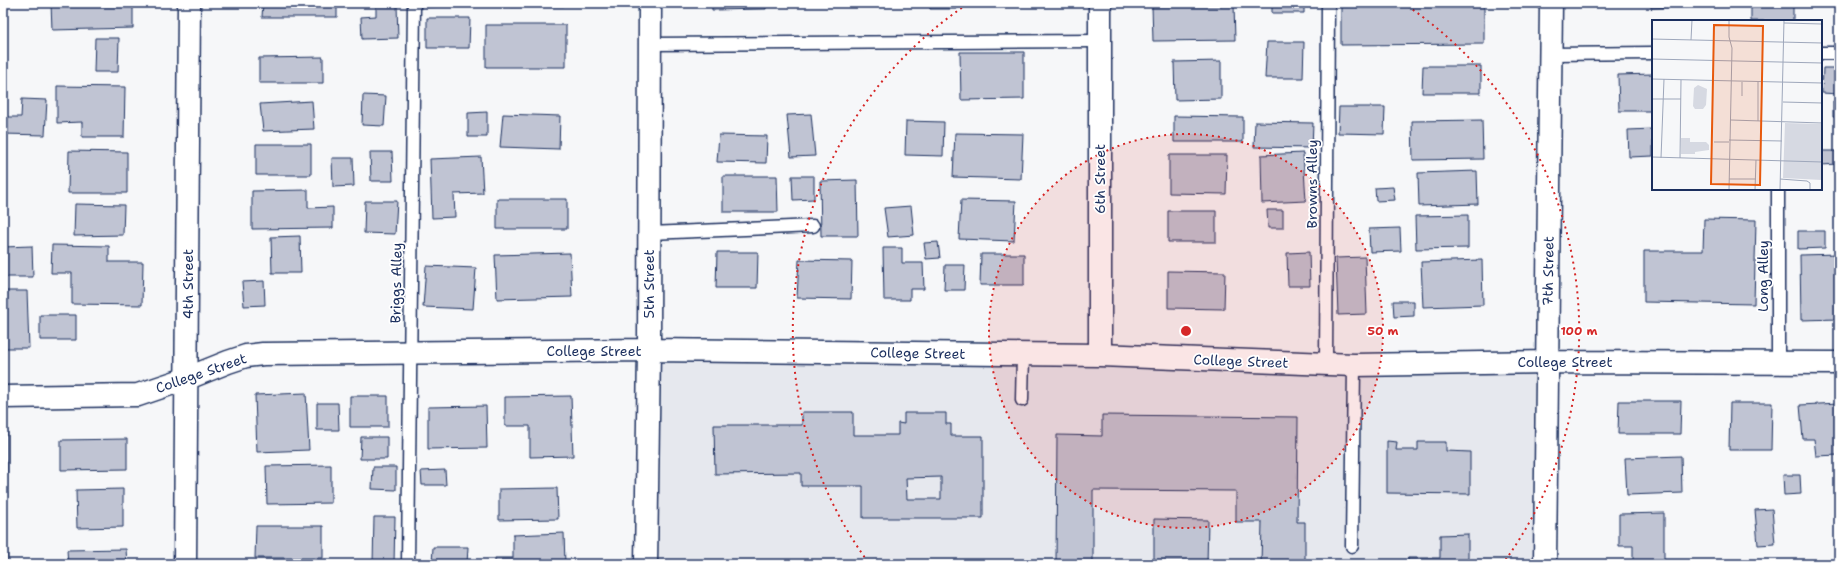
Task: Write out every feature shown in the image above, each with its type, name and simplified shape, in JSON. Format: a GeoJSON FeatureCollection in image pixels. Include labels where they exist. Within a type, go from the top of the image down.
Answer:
{"type":"FeatureCollection","features":[{"type":"Feature","properties":{"kind":"street","name":"4th Street"},"geometry":{"type":"LineString","coordinates":[[185,564],[188,378],[189,3]]}},
{"type":"Feature","properties":{"kind":"street","name":"5th Street"},"geometry":{"type":"LineString","coordinates":[[646,564],[650,233],[650,3]]}},
{"type":"Feature","properties":{"kind":"street","name":"6th Street"},"geometry":{"type":"LineString","coordinates":[[1100,3],[1100,355]]}},
{"type":"Feature","properties":{"kind":"street","name":"7th Street"},"geometry":{"type":"LineString","coordinates":[[1546,564],[1551,3]]}},
{"type":"Feature","properties":{"kind":"street","name":"College Street"},"geometry":{"type":"LineString","coordinates":[[3,397],[138,395],[188,378],[228,362],[263,354],[649,350],[1100,355],[1354,365],[1547,362],[1839,363]]}},
{"type":"Feature","properties":{"kind":"lane","name":"Briggs Alley"},"geometry":{"type":"LineString","coordinates":[[408,564],[414,3]]}},
{"type":"Feature","properties":{"kind":"lane","name":"Browns Alley"},"geometry":{"type":"LineString","coordinates":[[1326,364],[1328,3]]}},
{"type":"Feature","properties":{"kind":"lane"},"geometry":{"type":"LineString","coordinates":[[650,44],[1100,41]]}},
{"type":"Feature","properties":{"kind":"lane"},"geometry":{"type":"LineString","coordinates":[[1822,52],[1839,53]]}},
{"type":"Feature","properties":{"kind":"lane"},"geometry":{"type":"LineString","coordinates":[[1550,54],[1652,53]]}},
{"type":"Feature","properties":{"kind":"lane","name":"Long Alley"},"geometry":{"type":"LineString","coordinates":[[1778,190],[1778,362]]}},
{"type":"Feature","properties":{"kind":"lane"},"geometry":{"type":"LineString","coordinates":[[650,233],[813,226]]}},
{"type":"Feature","properties":{"kind":"lane"},"geometry":{"type":"LineString","coordinates":[[1022,400],[1023,354]]}},
{"type":"Feature","properties":{"kind":"lane"},"geometry":{"type":"LineString","coordinates":[[1352,546],[1354,365]]}},
{"type":"Feature","properties":{"kind":"shaded area"},"geometry":{"type":"Polygon","coordinates":[[[658,358],[1537,367],[1537,564],[653,564],[658,358]]]}},
{"type":"Feature","properties":{"kind":"building"},"geometry":{"type":"Polygon","coordinates":[[[51,3],[133,3],[133,28],[52,30],[51,3]]]}},
{"type":"Feature","properties":{"kind":"building"},"geometry":{"type":"Polygon","coordinates":[[[263,3],[337,3],[337,17],[262,17],[263,3]]]}},
{"type":"Feature","properties":{"kind":"building"},"geometry":{"type":"Polygon","coordinates":[[[427,3],[446,3],[447,6],[427,7],[427,3]]]}},
{"type":"Feature","properties":{"kind":"building"},"geometry":{"type":"Polygon","coordinates":[[[511,3],[564,3],[564,6],[511,7],[511,3]]]}},
{"type":"Feature","properties":{"kind":"building"},"geometry":{"type":"Polygon","coordinates":[[[712,3],[766,3],[766,9],[712,10],[712,3]]]}},
{"type":"Feature","properties":{"kind":"building"},"geometry":{"type":"Polygon","coordinates":[[[930,3],[957,3],[957,9],[930,9],[930,3]]]}},
{"type":"Feature","properties":{"kind":"building"},"geometry":{"type":"Polygon","coordinates":[[[1272,3],[1304,3],[1304,13],[1272,13],[1272,3]]]}},
{"type":"Feature","properties":{"kind":"building"},"geometry":{"type":"Polygon","coordinates":[[[1484,3],[1484,44],[1341,45],[1341,4],[1484,3]]]}},
{"type":"Feature","properties":{"kind":"building"},"geometry":{"type":"Polygon","coordinates":[[[1651,3],[1698,3],[1698,6],[1651,8],[1651,3]]]}},
{"type":"Feature","properties":{"kind":"building"},"geometry":{"type":"Polygon","coordinates":[[[1751,3],[1793,3],[1793,20],[1751,20],[1751,3]]]}},
{"type":"Feature","properties":{"kind":"building"},"geometry":{"type":"Polygon","coordinates":[[[376,5],[397,5],[398,38],[362,39],[361,17],[376,16],[376,5]]]}},
{"type":"Feature","properties":{"kind":"building"},"geometry":{"type":"Polygon","coordinates":[[[1234,5],[1235,40],[1153,41],[1152,6],[1234,5]]]}},
{"type":"Feature","properties":{"kind":"building"},"geometry":{"type":"Polygon","coordinates":[[[427,18],[470,18],[469,48],[427,48],[427,18]]]}},
{"type":"Feature","properties":{"kind":"building"},"geometry":{"type":"Polygon","coordinates":[[[486,25],[566,25],[566,67],[486,67],[486,25]]]}},
{"type":"Feature","properties":{"kind":"building"},"geometry":{"type":"Polygon","coordinates":[[[95,38],[119,38],[118,72],[94,72],[95,38]]]}},
{"type":"Feature","properties":{"kind":"building"},"geometry":{"type":"Polygon","coordinates":[[[1267,42],[1304,42],[1303,78],[1265,78],[1267,42]]]}},
{"type":"Feature","properties":{"kind":"building"},"geometry":{"type":"Polygon","coordinates":[[[960,52],[1024,52],[1024,99],[961,100],[960,52]]]}},
{"type":"Feature","properties":{"kind":"building"},"geometry":{"type":"Polygon","coordinates":[[[323,57],[323,83],[259,83],[259,58],[323,57]]]}},
{"type":"Feature","properties":{"kind":"building"},"geometry":{"type":"Polygon","coordinates":[[[1221,61],[1221,99],[1175,100],[1174,62],[1221,61]]]}},
{"type":"Feature","properties":{"kind":"building"},"geometry":{"type":"Polygon","coordinates":[[[1423,66],[1481,66],[1481,93],[1422,93],[1423,66]]]}},
{"type":"Feature","properties":{"kind":"building"},"geometry":{"type":"Polygon","coordinates":[[[1823,68],[1839,68],[1839,94],[1822,93],[1823,68]]]}},
{"type":"Feature","properties":{"kind":"building"},"geometry":{"type":"Polygon","coordinates":[[[1652,74],[1652,111],[1619,111],[1618,75],[1652,74]]]}},
{"type":"Feature","properties":{"kind":"building"},"geometry":{"type":"Polygon","coordinates":[[[57,86],[125,87],[124,137],[82,137],[82,122],[57,123],[57,86]]]}},
{"type":"Feature","properties":{"kind":"building"},"geometry":{"type":"Polygon","coordinates":[[[363,95],[386,96],[384,126],[362,125],[363,95]]]}},
{"type":"Feature","properties":{"kind":"building"},"geometry":{"type":"Polygon","coordinates":[[[22,99],[47,100],[45,135],[3,134],[3,117],[21,117],[22,99]]]}},
{"type":"Feature","properties":{"kind":"building"},"geometry":{"type":"Polygon","coordinates":[[[312,101],[314,129],[263,131],[260,104],[312,101]]]}},
{"type":"Feature","properties":{"kind":"building"},"geometry":{"type":"Polygon","coordinates":[[[1833,101],[1839,101],[1839,117],[1833,117],[1833,101]]]}},
{"type":"Feature","properties":{"kind":"building"},"geometry":{"type":"Polygon","coordinates":[[[1339,107],[1385,107],[1384,134],[1338,133],[1339,107]]]}},
{"type":"Feature","properties":{"kind":"building"},"geometry":{"type":"Polygon","coordinates":[[[487,112],[487,137],[468,137],[468,113],[487,112]]]}},
{"type":"Feature","properties":{"kind":"building"},"geometry":{"type":"Polygon","coordinates":[[[503,114],[560,116],[559,149],[500,147],[503,114]]]}},
{"type":"Feature","properties":{"kind":"building"},"geometry":{"type":"Polygon","coordinates":[[[811,114],[815,156],[791,157],[787,115],[811,114]]]}},
{"type":"Feature","properties":{"kind":"building"},"geometry":{"type":"Polygon","coordinates":[[[1174,116],[1243,117],[1243,142],[1174,142],[1174,116]]]}},
{"type":"Feature","properties":{"kind":"building"},"geometry":{"type":"Polygon","coordinates":[[[1482,120],[1483,159],[1413,160],[1412,121],[1482,120]]]}},
{"type":"Feature","properties":{"kind":"building"},"geometry":{"type":"Polygon","coordinates":[[[906,121],[944,122],[943,156],[905,155],[906,121]]]}},
{"type":"Feature","properties":{"kind":"building"},"geometry":{"type":"Polygon","coordinates":[[[1255,122],[1313,123],[1312,148],[1254,147],[1255,122]]]}},
{"type":"Feature","properties":{"kind":"building"},"geometry":{"type":"Polygon","coordinates":[[[1652,129],[1652,156],[1629,157],[1628,130],[1652,129]]]}},
{"type":"Feature","properties":{"kind":"building"},"geometry":{"type":"Polygon","coordinates":[[[955,133],[1023,134],[1021,179],[953,177],[955,133]]]}},
{"type":"Feature","properties":{"kind":"building"},"geometry":{"type":"Polygon","coordinates":[[[719,135],[767,136],[766,163],[717,162],[719,135]]]}},
{"type":"Feature","properties":{"kind":"building"},"geometry":{"type":"Polygon","coordinates":[[[256,144],[311,144],[311,175],[256,175],[256,144]]]}},
{"type":"Feature","properties":{"kind":"building"},"geometry":{"type":"Polygon","coordinates":[[[69,151],[127,152],[127,193],[68,193],[69,151]]]}},
{"type":"Feature","properties":{"kind":"building"},"geometry":{"type":"Polygon","coordinates":[[[1822,151],[1839,151],[1839,164],[1822,165],[1822,151]]]}},
{"type":"Feature","properties":{"kind":"building"},"geometry":{"type":"Polygon","coordinates":[[[370,152],[392,152],[393,181],[371,181],[370,152]]]}},
{"type":"Feature","properties":{"kind":"building"},"geometry":{"type":"Polygon","coordinates":[[[1303,153],[1306,201],[1262,203],[1261,155],[1303,153]]]}},
{"type":"Feature","properties":{"kind":"building"},"geometry":{"type":"Polygon","coordinates":[[[1169,155],[1227,155],[1226,194],[1169,193],[1169,155]]]}},
{"type":"Feature","properties":{"kind":"building"},"geometry":{"type":"Polygon","coordinates":[[[481,157],[483,193],[454,194],[455,217],[432,218],[430,159],[481,157]]]}},
{"type":"Feature","properties":{"kind":"building"},"geometry":{"type":"Polygon","coordinates":[[[332,158],[353,158],[354,186],[333,187],[332,158]]]}},
{"type":"Feature","properties":{"kind":"building"},"geometry":{"type":"Polygon","coordinates":[[[1477,171],[1478,204],[1419,206],[1418,173],[1477,171]]]}},
{"type":"Feature","properties":{"kind":"building"},"geometry":{"type":"Polygon","coordinates":[[[723,176],[777,176],[778,212],[723,212],[723,176]]]}},
{"type":"Feature","properties":{"kind":"building"},"geometry":{"type":"Polygon","coordinates":[[[792,176],[814,176],[814,199],[793,200],[792,176]]]}},
{"type":"Feature","properties":{"kind":"building"},"geometry":{"type":"Polygon","coordinates":[[[857,180],[858,236],[821,236],[820,181],[857,180]]]}},
{"type":"Feature","properties":{"kind":"building"},"geometry":{"type":"Polygon","coordinates":[[[1393,187],[1395,200],[1376,201],[1375,188],[1393,187]]]}},
{"type":"Feature","properties":{"kind":"building"},"geometry":{"type":"Polygon","coordinates":[[[308,190],[308,208],[333,207],[333,228],[252,229],[252,191],[308,190]]]}},
{"type":"Feature","properties":{"kind":"building"},"geometry":{"type":"Polygon","coordinates":[[[497,199],[567,199],[567,229],[497,229],[497,199]]]}},
{"type":"Feature","properties":{"kind":"building"},"geometry":{"type":"Polygon","coordinates":[[[961,200],[1016,201],[1014,241],[959,239],[961,200]]]}},
{"type":"Feature","properties":{"kind":"building"},"geometry":{"type":"Polygon","coordinates":[[[365,201],[397,201],[395,234],[364,233],[365,201]]]}},
{"type":"Feature","properties":{"kind":"building"},"geometry":{"type":"Polygon","coordinates":[[[75,204],[124,205],[123,235],[74,236],[75,204]]]}},
{"type":"Feature","properties":{"kind":"building"},"geometry":{"type":"Polygon","coordinates":[[[911,206],[914,235],[888,237],[884,208],[911,206]]]}},
{"type":"Feature","properties":{"kind":"building"},"geometry":{"type":"Polygon","coordinates":[[[1267,210],[1283,210],[1283,228],[1268,228],[1267,210]]]}},
{"type":"Feature","properties":{"kind":"building"},"geometry":{"type":"Polygon","coordinates":[[[1168,211],[1216,211],[1216,242],[1168,242],[1168,211]]]}},
{"type":"Feature","properties":{"kind":"building"},"geometry":{"type":"Polygon","coordinates":[[[1468,215],[1468,248],[1416,249],[1415,216],[1468,215]]]}},
{"type":"Feature","properties":{"kind":"building"},"geometry":{"type":"Polygon","coordinates":[[[1704,219],[1756,220],[1754,304],[1644,302],[1644,251],[1703,251],[1704,219]]]}},
{"type":"Feature","properties":{"kind":"building"},"geometry":{"type":"Polygon","coordinates":[[[1400,228],[1401,251],[1370,252],[1369,229],[1400,228]]]}},
{"type":"Feature","properties":{"kind":"building"},"geometry":{"type":"Polygon","coordinates":[[[1798,231],[1825,231],[1825,248],[1798,249],[1798,231]]]}},
{"type":"Feature","properties":{"kind":"building"},"geometry":{"type":"Polygon","coordinates":[[[300,236],[301,273],[272,273],[271,237],[300,236]]]}},
{"type":"Feature","properties":{"kind":"building"},"geometry":{"type":"Polygon","coordinates":[[[938,242],[940,258],[926,259],[924,243],[938,242]]]}},
{"type":"Feature","properties":{"kind":"building"},"geometry":{"type":"Polygon","coordinates":[[[52,245],[109,246],[109,262],[143,262],[142,305],[72,304],[72,273],[51,273],[52,245]]]}},
{"type":"Feature","properties":{"kind":"building"},"geometry":{"type":"Polygon","coordinates":[[[32,246],[33,277],[3,277],[3,247],[32,246]]]}},
{"type":"Feature","properties":{"kind":"building"},"geometry":{"type":"Polygon","coordinates":[[[883,248],[902,248],[902,263],[923,263],[924,289],[910,289],[910,300],[884,300],[883,248]]]}},
{"type":"Feature","properties":{"kind":"building"},"geometry":{"type":"Polygon","coordinates":[[[717,252],[758,252],[757,288],[716,288],[717,252]]]}},
{"type":"Feature","properties":{"kind":"building"},"geometry":{"type":"Polygon","coordinates":[[[1309,252],[1310,286],[1288,286],[1287,253],[1309,252]]]}},
{"type":"Feature","properties":{"kind":"building"},"geometry":{"type":"Polygon","coordinates":[[[570,253],[572,297],[497,299],[495,255],[570,253]]]}},
{"type":"Feature","properties":{"kind":"building"},"geometry":{"type":"Polygon","coordinates":[[[981,254],[1024,254],[1024,285],[980,285],[981,254]]]}},
{"type":"Feature","properties":{"kind":"building"},"geometry":{"type":"Polygon","coordinates":[[[1839,254],[1839,319],[1801,320],[1800,255],[1839,254]]]}},
{"type":"Feature","properties":{"kind":"building"},"geometry":{"type":"Polygon","coordinates":[[[1365,257],[1367,314],[1338,315],[1336,258],[1365,257]]]}},
{"type":"Feature","properties":{"kind":"building"},"geometry":{"type":"Polygon","coordinates":[[[799,260],[852,261],[851,299],[797,298],[799,260]]]}},
{"type":"Feature","properties":{"kind":"building"},"geometry":{"type":"Polygon","coordinates":[[[1482,260],[1483,305],[1423,307],[1421,262],[1482,260]]]}},
{"type":"Feature","properties":{"kind":"building"},"geometry":{"type":"Polygon","coordinates":[[[945,265],[965,265],[964,290],[944,290],[945,265]]]}},
{"type":"Feature","properties":{"kind":"building"},"geometry":{"type":"Polygon","coordinates":[[[426,266],[476,268],[473,309],[423,307],[426,266]]]}},
{"type":"Feature","properties":{"kind":"building"},"geometry":{"type":"Polygon","coordinates":[[[1168,271],[1225,272],[1224,309],[1168,308],[1168,271]]]}},
{"type":"Feature","properties":{"kind":"building"},"geometry":{"type":"Polygon","coordinates":[[[264,281],[265,305],[244,306],[242,282],[264,281]]]}},
{"type":"Feature","properties":{"kind":"building"},"geometry":{"type":"Polygon","coordinates":[[[3,291],[27,291],[29,348],[3,348],[3,291]]]}},
{"type":"Feature","properties":{"kind":"building"},"geometry":{"type":"Polygon","coordinates":[[[1393,301],[1414,301],[1414,316],[1394,317],[1393,301]]]}},
{"type":"Feature","properties":{"kind":"building"},"geometry":{"type":"Polygon","coordinates":[[[40,315],[76,315],[76,340],[40,340],[40,315]]]}},
{"type":"Feature","properties":{"kind":"building"},"geometry":{"type":"Polygon","coordinates":[[[306,393],[309,450],[257,452],[255,395],[306,393]]]}},
{"type":"Feature","properties":{"kind":"building"},"geometry":{"type":"Polygon","coordinates":[[[350,396],[388,396],[388,427],[350,427],[350,396]]]}},
{"type":"Feature","properties":{"kind":"building"},"geometry":{"type":"Polygon","coordinates":[[[571,396],[573,456],[530,457],[530,426],[505,426],[505,397],[571,396]]]}},
{"type":"Feature","properties":{"kind":"building"},"geometry":{"type":"Polygon","coordinates":[[[1619,401],[1681,401],[1680,434],[1618,434],[1619,401]]]}},
{"type":"Feature","properties":{"kind":"building"},"geometry":{"type":"Polygon","coordinates":[[[317,403],[338,403],[339,430],[317,430],[317,403]]]}},
{"type":"Feature","properties":{"kind":"building"},"geometry":{"type":"Polygon","coordinates":[[[1730,403],[1772,403],[1771,450],[1729,450],[1730,403]]]}},
{"type":"Feature","properties":{"kind":"building"},"geometry":{"type":"Polygon","coordinates":[[[1839,403],[1839,455],[1816,456],[1814,439],[1803,439],[1800,405],[1839,403]]]}},
{"type":"Feature","properties":{"kind":"building"},"geometry":{"type":"Polygon","coordinates":[[[486,406],[487,448],[428,449],[428,407],[486,406]]]}},
{"type":"Feature","properties":{"kind":"building"},"geometry":{"type":"Polygon","coordinates":[[[802,412],[853,412],[853,435],[898,435],[898,423],[904,424],[904,413],[946,413],[946,424],[951,424],[951,436],[983,436],[983,518],[863,518],[863,486],[801,486],[801,473],[715,474],[714,425],[802,425],[802,412]],[[941,477],[906,478],[907,499],[941,499],[941,477]]]}},
{"type":"Feature","properties":{"kind":"building"},"geometry":{"type":"Polygon","coordinates":[[[1102,415],[1298,417],[1297,522],[1305,522],[1305,564],[1261,564],[1262,522],[1236,522],[1236,491],[1093,490],[1093,564],[1056,564],[1057,435],[1102,436],[1102,415]]]}},
{"type":"Feature","properties":{"kind":"building"},"geometry":{"type":"Polygon","coordinates":[[[3,430],[7,430],[7,564],[3,564],[3,430]]]}},
{"type":"Feature","properties":{"kind":"building"},"geometry":{"type":"Polygon","coordinates":[[[361,437],[387,437],[387,459],[360,459],[361,437]]]}},
{"type":"Feature","properties":{"kind":"building"},"geometry":{"type":"Polygon","coordinates":[[[127,439],[127,469],[61,470],[61,440],[127,439]]]}},
{"type":"Feature","properties":{"kind":"building"},"geometry":{"type":"Polygon","coordinates":[[[1387,441],[1397,442],[1396,450],[1418,450],[1418,442],[1446,442],[1446,451],[1470,452],[1470,494],[1387,493],[1387,441]]]}},
{"type":"Feature","properties":{"kind":"building"},"geometry":{"type":"Polygon","coordinates":[[[1681,456],[1682,493],[1627,495],[1625,458],[1681,456]]]}},
{"type":"Feature","properties":{"kind":"building"},"geometry":{"type":"Polygon","coordinates":[[[331,465],[331,503],[267,504],[266,466],[331,465]]]}},
{"type":"Feature","properties":{"kind":"building"},"geometry":{"type":"Polygon","coordinates":[[[373,467],[396,467],[396,490],[372,489],[373,467]]]}},
{"type":"Feature","properties":{"kind":"building"},"geometry":{"type":"Polygon","coordinates":[[[445,470],[446,485],[422,485],[421,471],[445,470]]]}},
{"type":"Feature","properties":{"kind":"building"},"geometry":{"type":"Polygon","coordinates":[[[1783,475],[1800,475],[1801,494],[1784,495],[1783,475]]]}},
{"type":"Feature","properties":{"kind":"building"},"geometry":{"type":"Polygon","coordinates":[[[557,488],[558,519],[499,520],[499,489],[557,488]]]}},
{"type":"Feature","properties":{"kind":"building"},"geometry":{"type":"Polygon","coordinates":[[[123,489],[123,527],[77,528],[76,490],[123,489]]]}},
{"type":"Feature","properties":{"kind":"building"},"geometry":{"type":"Polygon","coordinates":[[[1772,509],[1775,544],[1758,545],[1755,510],[1772,509]]]}},
{"type":"Feature","properties":{"kind":"building"},"geometry":{"type":"Polygon","coordinates":[[[1664,513],[1664,561],[1693,561],[1693,564],[1633,564],[1633,546],[1619,546],[1619,514],[1664,513]]]}},
{"type":"Feature","properties":{"kind":"building"},"geometry":{"type":"Polygon","coordinates":[[[374,517],[395,517],[394,564],[373,564],[374,517]]]}},
{"type":"Feature","properties":{"kind":"building"},"geometry":{"type":"Polygon","coordinates":[[[1154,519],[1208,520],[1207,564],[1154,564],[1154,519]]]}},
{"type":"Feature","properties":{"kind":"building"},"geometry":{"type":"Polygon","coordinates":[[[256,526],[323,526],[323,558],[255,558],[256,526]]]}},
{"type":"Feature","properties":{"kind":"building"},"geometry":{"type":"Polygon","coordinates":[[[564,533],[565,564],[495,564],[495,558],[513,558],[513,535],[564,533]]]}},
{"type":"Feature","properties":{"kind":"building"},"geometry":{"type":"Polygon","coordinates":[[[1468,534],[1468,564],[1408,564],[1408,558],[1440,558],[1440,535],[1468,534]]]}},
{"type":"Feature","properties":{"kind":"building"},"geometry":{"type":"Polygon","coordinates":[[[433,547],[468,547],[467,564],[432,564],[433,547]]]}},
{"type":"Feature","properties":{"kind":"building"},"geometry":{"type":"Polygon","coordinates":[[[126,549],[127,564],[68,564],[67,550],[126,549]]]}}]}
